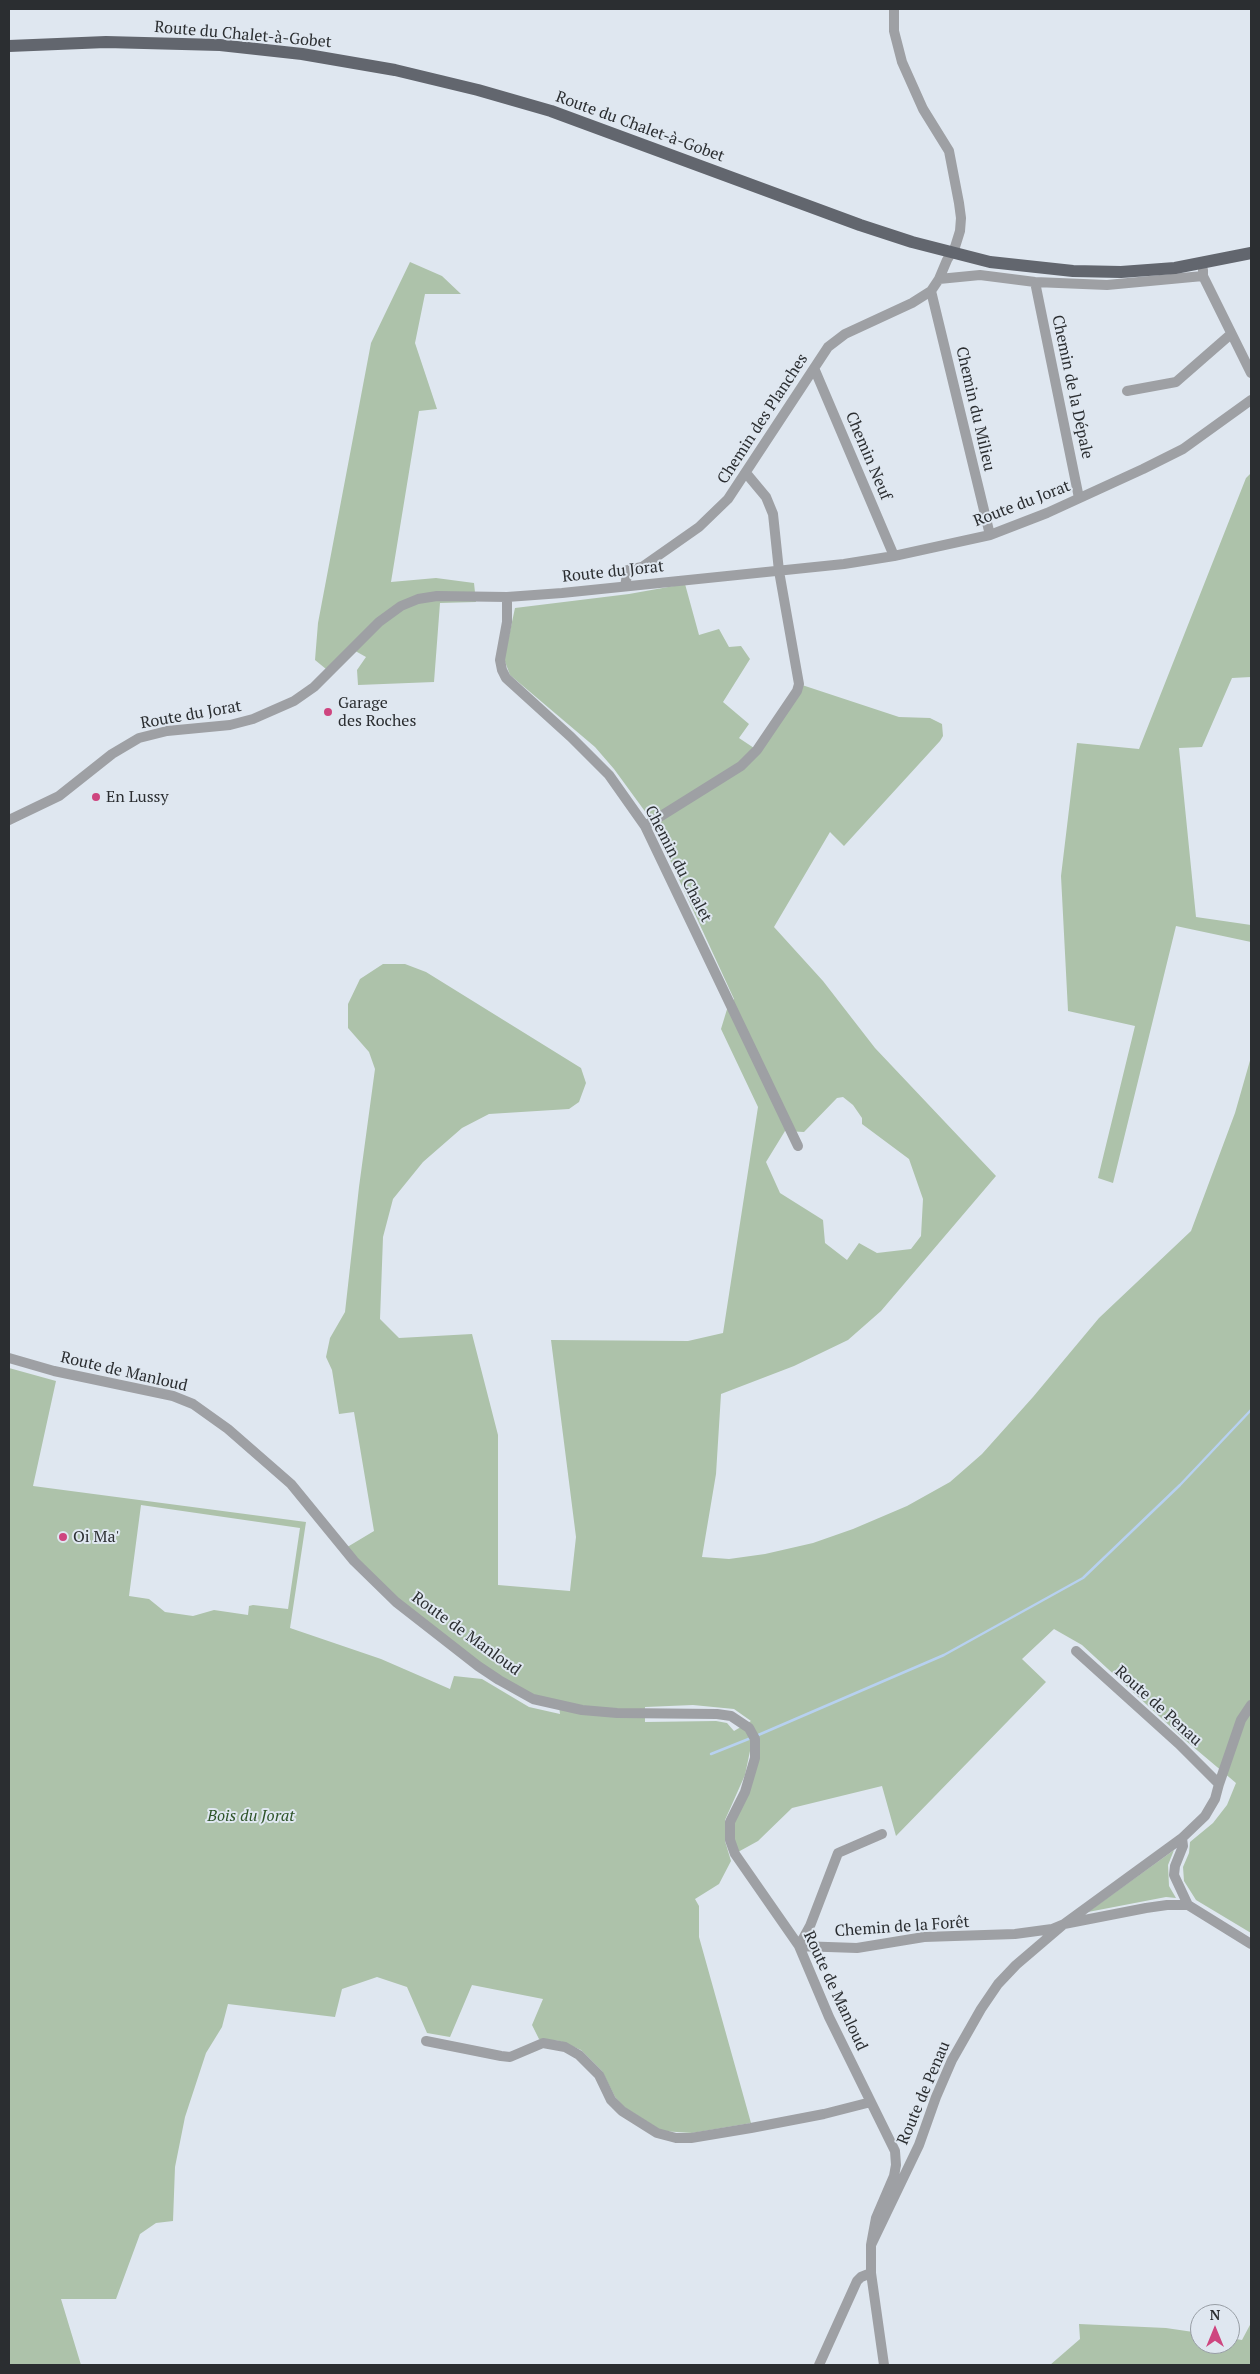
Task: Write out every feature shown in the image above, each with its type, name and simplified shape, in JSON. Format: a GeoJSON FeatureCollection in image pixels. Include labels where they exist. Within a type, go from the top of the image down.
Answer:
{"type":"FeatureCollection","features":[{"type":"Feature","properties":{"kind":"main road","name":"Route du Chalet-à-Gobet"},"geometry":{"type":"LineString","coordinates":[[9,46],[106,42],[205,44],[302,54],[404,72],[478,90],[551,112],[860,225],[952,253],[1008,264],[1073,271],[1202,270],[1251,253]]}},
{"type":"Feature","properties":{"kind":"street","name":"Chemin des Planches"},"geometry":{"type":"LineString","coordinates":[[625,586],[628,570],[642,567],[707,521],[728,499],[828,346],[846,334],[912,303],[931,291],[952,253],[960,232],[962,218],[951,167],[952,158],[923,109],[902,62],[894,31],[894,9]]}},
{"type":"Feature","properties":{"kind":"street"},"geometry":{"type":"LineString","coordinates":[[939,279],[980,275],[1035,282],[1107,285],[1202,270],[1251,373]]}},
{"type":"Feature","properties":{"kind":"street","name":"Chemin de la Dépale"},"geometry":{"type":"LineString","coordinates":[[1035,282],[1079,498]]}},
{"type":"Feature","properties":{"kind":"street","name":"Chemin du Milieu"},"geometry":{"type":"LineString","coordinates":[[931,291],[990,535]]}},
{"type":"Feature","properties":{"kind":"street"},"geometry":{"type":"LineString","coordinates":[[1127,391],[1176,382],[1231,334]]}},
{"type":"Feature","properties":{"kind":"street","name":"Chemin Neuf"},"geometry":{"type":"LineString","coordinates":[[814,368],[894,556]]}},
{"type":"Feature","properties":{"kind":"street","name":"Route du Jorat"},"geometry":{"type":"LineString","coordinates":[[9,820],[59,796],[112,754],[139,738],[167,731],[230,725],[253,719],[294,701],[314,687],[374,626],[401,606],[418,599],[437,596],[507,597],[779,571],[894,556],[990,535],[1079,498],[1183,449],[1251,400]]}},
{"type":"Feature","properties":{"kind":"street"},"geometry":{"type":"LineString","coordinates":[[646,826],[741,766],[757,750],[797,691],[799,675],[779,571],[769,503],[760,488],[746,474]]}},
{"type":"Feature","properties":{"kind":"street","name":"Chemin du Chalet"},"geometry":{"type":"LineString","coordinates":[[507,597],[507,622],[500,660],[506,678],[571,737],[609,775],[646,826],[798,1146]]}},
{"type":"Feature","properties":{"kind":"street","name":"Route de Manloud"},"geometry":{"type":"LineString","coordinates":[[9,1358],[54,1371],[173,1396],[193,1404],[242,1441],[291,1484],[354,1561],[396,1602],[485,1670],[533,1699],[582,1710],[617,1713],[717,1714],[731,1716],[744,1723],[752,1733],[756,1746],[750,1777],[730,1822],[730,1840],[734,1854],[799,1946],[829,2017],[893,2144],[896,2165],[894,2176],[876,2218],[871,2245]]}},
{"type":"Feature","properties":{"kind":"street","name":"Route de Penau"},"geometry":{"type":"LineString","coordinates":[[1076,1651],[1179,1744],[1219,1784]]}},
{"type":"Feature","properties":{"kind":"street","name":"Route de Penau"},"geometry":{"type":"LineString","coordinates":[[884,2365],[872,2273],[871,2245],[919,2145],[936,2097],[952,2060],[981,2009],[998,1984],[1016,1965],[1064,1924],[1182,1838],[1205,1816],[1215,1799],[1241,1720],[1251,1705]]}},
{"type":"Feature","properties":{"kind":"street","name":"Chemin de la Forêt"},"geometry":{"type":"LineString","coordinates":[[882,1834],[838,1853],[810,1926],[799,1946],[857,1948],[924,1938],[1015,1934],[1052,1929],[1064,1924],[1167,1904],[1188,1905]]}},
{"type":"Feature","properties":{"kind":"street"},"geometry":{"type":"LineString","coordinates":[[1182,1838],[1183,1846],[1175,1866],[1174,1875],[1188,1905],[1251,1944]]}},
{"type":"Feature","properties":{"kind":"street"},"geometry":{"type":"LineString","coordinates":[[426,2041],[510,2057],[543,2043],[565,2047],[579,2055],[599,2075],[611,2100],[622,2111],[657,2133],[676,2138],[691,2138],[751,2128],[824,2114],[871,2102]]}},
{"type":"Feature","properties":{"kind":"street"},"geometry":{"type":"LineString","coordinates":[[819,2365],[857,2281],[861,2277],[872,2273]]}},
{"type":"Feature","properties":{"kind":"green space"},"geometry":{"type":"Polygon","coordinates":[[[410,262],[442,276],[461,294],[425,294],[415,343],[437,409],[419,411],[391,582],[436,578],[474,583],[476,602],[440,603],[434,682],[358,685],[357,670],[366,657],[350,648],[326,669],[315,660],[318,623],[371,343],[410,262]]]}},
{"type":"Feature","properties":{"kind":"green space"},"geometry":{"type":"Polygon","coordinates":[[[1251,473],[1251,677],[1232,678],[1202,747],[1179,748],[1196,917],[1251,925],[1251,942],[1176,926],[1113,1183],[1098,1178],[1135,1026],[1068,1011],[1061,876],[1077,743],[1139,749],[1246,478],[1251,473]]]}},
{"type":"Feature","properties":{"kind":"green space","name":"Bois du Jorat"},"geometry":{"type":"Polygon","coordinates":[[[685,584],[699,635],[719,629],[729,647],[741,646],[750,659],[723,702],[749,724],[739,738],[757,750],[799,684],[899,717],[930,718],[942,724],[943,736],[940,741],[844,846],[830,832],[774,927],[823,981],[875,1048],[996,1176],[881,1311],[848,1340],[794,1366],[721,1394],[716,1474],[702,1557],[729,1559],[765,1554],[813,1543],[853,1529],[907,1506],[950,1482],[982,1454],[1099,1318],[1191,1231],[1235,1113],[1251,1057],[1251,1933],[1196,1900],[1184,1881],[1183,1867],[1189,1853],[1190,1842],[1213,1823],[1227,1805],[1236,1783],[1185,1740],[1082,1645],[1054,1629],[1022,1659],[1046,1682],[896,1836],[882,1786],[792,1808],[758,1841],[738,1852],[734,1839],[734,1823],[758,1748],[750,1751],[745,1775],[725,1820],[725,1841],[731,1861],[719,1884],[695,1899],[699,1906],[699,1937],[751,2123],[692,2133],[662,2131],[624,2107],[615,2097],[602,2071],[581,2050],[560,2041],[539,2039],[532,2025],[543,1999],[472,1985],[450,2037],[427,2033],[407,1987],[377,1977],[342,1989],[335,2017],[228,2004],[222,2027],[206,2053],[185,2117],[175,2167],[173,2221],[156,2223],[140,2234],[116,2299],[61,2299],[81,2365],[9,2365],[9,1368],[56,1381],[33,1486],[306,1522],[290,1628],[381,1659],[450,1689],[454,1676],[482,1679],[529,1707],[560,1714],[559,1705],[533,1699],[435,1633],[344,1549],[374,1531],[354,1412],[339,1414],[332,1370],[326,1357],[330,1338],[345,1312],[375,1069],[369,1052],[348,1028],[348,1004],[360,979],[383,964],[405,964],[426,972],[581,1068],[586,1083],[579,1102],[569,1109],[489,1114],[462,1128],[423,1162],[393,1199],[383,1237],[380,1319],[399,1338],[472,1334],[498,1435],[498,1585],[570,1591],[576,1537],[551,1340],[688,1341],[723,1333],[758,1107],[721,1029],[728,1006],[734,999],[652,821],[614,769],[595,747],[510,675],[504,659],[515,608],[629,594],[685,584]],[[843,1097],[837,1098],[804,1132],[785,1131],[766,1162],[780,1193],[823,1220],[825,1243],[847,1260],[859,1243],[877,1253],[911,1249],[921,1236],[923,1199],[909,1159],[862,1124],[862,1118],[853,1105],[843,1097]],[[141,1505],[129,1596],[149,1599],[165,1612],[193,1616],[214,1610],[248,1615],[249,1606],[253,1605],[288,1609],[300,1528],[141,1505]],[[693,1705],[645,1707],[645,1722],[716,1721],[727,1723],[734,1731],[751,1721],[734,1709],[693,1705]]]}},
{"type":"Feature","properties":{"kind":"green space"},"geometry":{"type":"Polygon","coordinates":[[[1174,1850],[1168,1865],[1169,1886],[1176,1898],[1166,1897],[1088,1912],[1174,1850]]]}},
{"type":"Feature","properties":{"kind":"green space"},"geometry":{"type":"Polygon","coordinates":[[[1251,2323],[1251,2365],[1050,2365],[1080,2339],[1079,2324],[1166,2328],[1190,2332],[1190,2354],[1240,2354],[1240,2340],[1242,2340],[1251,2323]]]}},
{"type":"Feature","properties":{"kind":"waterway"},"geometry":{"type":"LineString","coordinates":[[756,1736],[944,1655],[1083,1578],[1180,1485],[1251,1410]]}},
{"type":"Feature","properties":{"kind":"waterway"},"geometry":{"type":"LineString","coordinates":[[711,1754],[751,1738]]}},
{"type":"Feature","properties":{"kind":"place","name":"Garage des Roches"},"geometry":{"type":"Point","coordinates":[328,712]}},
{"type":"Feature","properties":{"kind":"place","name":"En Lussy"},"geometry":{"type":"Point","coordinates":[96,797]}},
{"type":"Feature","properties":{"kind":"place","name":"Oi Ma'"},"geometry":{"type":"Point","coordinates":[63,1537]}}]}
